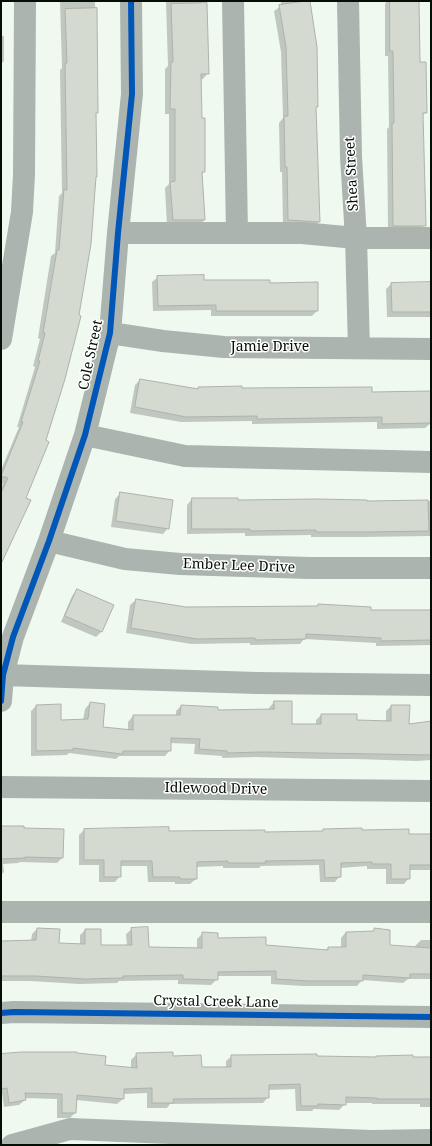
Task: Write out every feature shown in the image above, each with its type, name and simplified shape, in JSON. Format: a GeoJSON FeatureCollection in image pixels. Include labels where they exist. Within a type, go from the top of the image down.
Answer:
{"type":"FeatureCollection","features":[{"type":"Feature","properties":{"kind":"street"},"geometry":{"type":"LineString","coordinates":[[1,339],[22,212],[24,174],[25,1]]}},
{"type":"Feature","properties":{"kind":"street","name":"Cole Street"},"geometry":{"type":"LineString","coordinates":[[1,701],[3,675],[13,637],[49,541],[85,435],[110,333],[132,94],[131,1]]}},
{"type":"Feature","properties":{"kind":"street"},"geometry":{"type":"LineString","coordinates":[[233,1],[237,234]]}},
{"type":"Feature","properties":{"kind":"street","name":"Shea Street"},"geometry":{"type":"LineString","coordinates":[[348,1],[351,157],[356,238],[359,348]]}},
{"type":"Feature","properties":{"kind":"street"},"geometry":{"type":"LineString","coordinates":[[118,233],[302,233],[356,238],[431,238]]}},
{"type":"Feature","properties":{"kind":"street","name":"Jamie Drive"},"geometry":{"type":"LineString","coordinates":[[110,333],[163,341],[224,347],[431,349]]}},
{"type":"Feature","properties":{"kind":"street"},"geometry":{"type":"LineString","coordinates":[[85,435],[185,456],[431,462]]}},
{"type":"Feature","properties":{"kind":"street","name":"Ember Lee Drive"},"geometry":{"type":"LineString","coordinates":[[49,541],[125,559],[180,564],[309,568],[431,568]]}},
{"type":"Feature","properties":{"kind":"street"},"geometry":{"type":"LineString","coordinates":[[3,675],[257,683],[431,685]]}},
{"type":"Feature","properties":{"kind":"street","name":"Idlewood Drive"},"geometry":{"type":"LineString","coordinates":[[1,787],[431,791]]}},
{"type":"Feature","properties":{"kind":"street"},"geometry":{"type":"LineString","coordinates":[[1,912],[431,912]]}},
{"type":"Feature","properties":{"kind":"street","name":"Crystal Creek Lane"},"geometry":{"type":"LineString","coordinates":[[1,1013],[431,1017]]}},
{"type":"Feature","properties":{"kind":"street"},"geometry":{"type":"LineString","coordinates":[[12,1145],[70,1130],[371,1141],[431,1140]]}},
{"type":"Feature","properties":{"kind":"building"},"geometry":{"type":"Polygon","coordinates":[[[310,1],[317,47],[318,107],[316,107],[320,222],[288,220],[284,116],[288,116],[286,47],[279,5],[310,1]]]}},
{"type":"Feature","properties":{"kind":"building"},"geometry":{"type":"Polygon","coordinates":[[[390,1],[419,1],[420,62],[426,62],[427,113],[423,113],[426,226],[393,226],[392,123],[394,123],[393,51],[390,51],[390,1]]]}},
{"type":"Feature","properties":{"kind":"building"},"geometry":{"type":"Polygon","coordinates":[[[207,3],[209,74],[201,74],[202,118],[205,118],[205,172],[202,172],[205,220],[173,220],[170,182],[175,181],[175,109],[170,109],[171,62],[173,62],[171,4],[207,3]]]}},
{"type":"Feature","properties":{"kind":"building"},"geometry":{"type":"Polygon","coordinates":[[[97,8],[97,177],[91,244],[79,315],[81,316],[65,379],[46,440],[49,442],[26,498],[31,500],[1,564],[1,493],[8,478],[1,476],[23,422],[21,422],[40,361],[38,361],[45,333],[43,333],[57,250],[59,250],[64,189],[67,190],[65,63],[67,63],[65,9],[97,8]]]}},
{"type":"Feature","properties":{"kind":"building"},"geometry":{"type":"Polygon","coordinates":[[[204,275],[204,280],[270,280],[270,283],[318,282],[318,311],[216,311],[216,305],[158,306],[157,276],[204,275]]]}},
{"type":"Feature","properties":{"kind":"building"},"geometry":{"type":"Polygon","coordinates":[[[431,282],[431,312],[392,312],[391,283],[431,282]]]}},
{"type":"Feature","properties":{"kind":"building"},"geometry":{"type":"Polygon","coordinates":[[[140,379],[198,389],[198,387],[242,386],[242,388],[372,387],[372,392],[431,391],[431,423],[382,424],[382,417],[257,419],[257,416],[186,417],[135,407],[140,379]]]}},
{"type":"Feature","properties":{"kind":"building"},"geometry":{"type":"Polygon","coordinates":[[[120,492],[173,500],[169,529],[116,521],[120,492]]]}},
{"type":"Feature","properties":{"kind":"building"},"geometry":{"type":"Polygon","coordinates":[[[192,498],[238,498],[238,500],[428,500],[429,531],[316,532],[316,530],[250,531],[250,529],[192,529],[192,498]]]}},
{"type":"Feature","properties":{"kind":"building"},"geometry":{"type":"Polygon","coordinates":[[[77,589],[114,605],[102,632],[65,616],[77,589]]]}},
{"type":"Feature","properties":{"kind":"building"},"geometry":{"type":"Polygon","coordinates":[[[136,599],[186,607],[318,606],[318,604],[371,607],[371,610],[431,610],[431,640],[381,641],[381,638],[306,634],[306,639],[197,639],[131,628],[136,599]]]}},
{"type":"Feature","properties":{"kind":"building"},"geometry":{"type":"Polygon","coordinates":[[[274,701],[292,701],[292,724],[321,724],[321,714],[357,714],[357,720],[391,721],[391,705],[410,705],[409,724],[431,721],[431,755],[261,752],[227,753],[227,751],[199,749],[200,739],[171,738],[171,751],[123,751],[122,754],[73,748],[73,750],[36,751],[36,705],[61,704],[61,720],[88,719],[90,702],[105,704],[103,727],[133,730],[133,715],[180,715],[181,705],[218,707],[218,710],[274,709],[274,701]]]}},
{"type":"Feature","properties":{"kind":"building"},"geometry":{"type":"Polygon","coordinates":[[[1,826],[64,829],[63,858],[25,857],[1,859],[1,826]]]}},
{"type":"Feature","properties":{"kind":"building"},"geometry":{"type":"Polygon","coordinates":[[[169,827],[169,831],[265,830],[265,832],[323,831],[323,829],[362,828],[362,830],[409,829],[409,834],[431,834],[431,865],[410,865],[410,879],[391,879],[391,864],[372,864],[372,862],[341,863],[341,877],[325,878],[324,860],[265,861],[266,863],[228,863],[228,861],[197,862],[197,879],[180,879],[180,877],[153,877],[152,861],[121,861],[121,877],[104,877],[104,860],[84,860],[84,829],[169,827]]]}},
{"type":"Feature","properties":{"kind":"building"},"geometry":{"type":"Polygon","coordinates":[[[148,927],[149,947],[202,948],[202,932],[218,933],[218,938],[266,937],[266,945],[328,950],[328,947],[346,947],[346,932],[374,931],[374,928],[390,930],[390,945],[431,948],[431,974],[410,974],[410,978],[363,975],[363,981],[309,981],[276,979],[276,971],[218,972],[218,980],[183,979],[183,975],[123,976],[123,978],[84,979],[36,976],[1,976],[1,941],[36,940],[37,928],[60,929],[59,943],[85,944],[85,929],[101,929],[101,945],[132,945],[131,928],[148,927]]]}},
{"type":"Feature","properties":{"kind":"building"},"geometry":{"type":"Polygon","coordinates":[[[22,1052],[77,1052],[106,1056],[105,1065],[137,1068],[136,1053],[173,1052],[173,1056],[201,1055],[202,1067],[231,1067],[231,1055],[317,1054],[317,1056],[376,1057],[413,1055],[413,1057],[431,1057],[431,1099],[377,1099],[346,1097],[346,1105],[318,1104],[318,1106],[301,1106],[300,1084],[269,1085],[269,1098],[173,1099],[174,1103],[152,1103],[152,1088],[124,1089],[124,1099],[77,1095],[76,1113],[62,1113],[62,1094],[25,1093],[26,1100],[9,1103],[7,1088],[1,1089],[1,1054],[22,1052]]]}},
{"type":"Feature","properties":{"kind":"cycle path"},"geometry":{"type":"LineString","coordinates":[[1,701],[3,675],[13,637],[49,541],[85,435],[110,333],[132,94],[131,1]]}},
{"type":"Feature","properties":{"kind":"cycle path"},"geometry":{"type":"LineString","coordinates":[[1,1013],[431,1017]]}}]}
